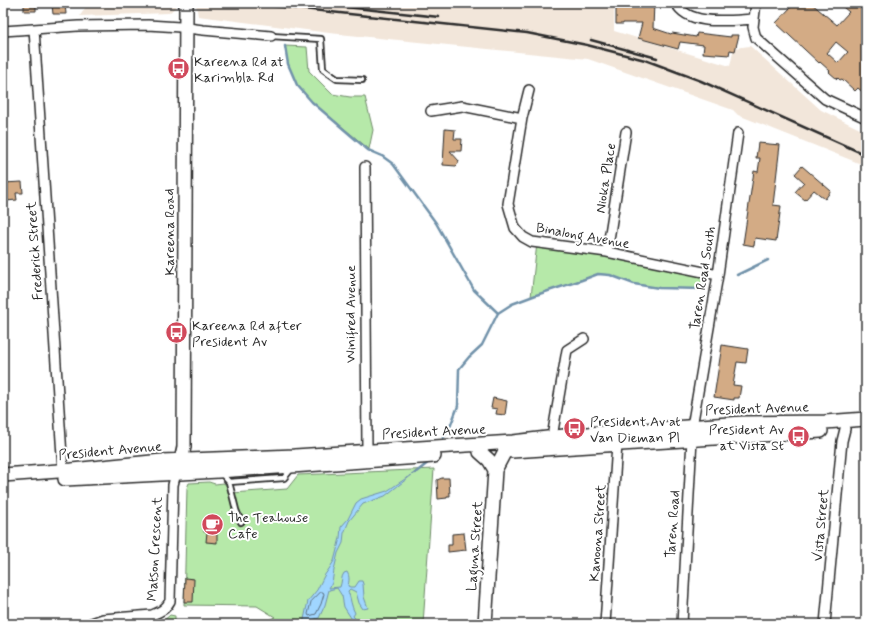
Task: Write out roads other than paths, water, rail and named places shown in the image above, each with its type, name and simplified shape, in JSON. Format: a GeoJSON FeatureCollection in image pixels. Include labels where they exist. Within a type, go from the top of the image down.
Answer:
{"type":"FeatureCollection","features":[{"type":"Feature","properties":{"kind":"main road","name":"Kareena Road"},"geometry":{"type":"LineString","coordinates":[[180,460],[184,449],[186,3]]}},
{"type":"Feature","properties":{"kind":"main road","name":"President Avenue"},"geometry":{"type":"LineString","coordinates":[[3,483],[293,467],[368,456],[513,442],[617,444],[743,424],[866,420]]}},
{"type":"Feature","properties":{"kind":"main road","name":"President Avenue"},"geometry":{"type":"LineString","coordinates":[[3,475],[180,460],[368,456],[505,451],[552,442],[692,433],[866,428]]}},
{"type":"Feature","properties":{"kind":"main road","name":"Laguna Street"},"geometry":{"type":"LineString","coordinates":[[485,624],[495,470],[505,451]]}},
{"type":"Feature","properties":{"kind":"main road"},"geometry":{"type":"LineString","coordinates":[[480,452],[489,460],[495,470]]}},
{"type":"Feature","properties":{"kind":"main road","name":"Matson Crescent"},"geometry":{"type":"LineString","coordinates":[[176,473],[180,460]]}},
{"type":"Feature","properties":{"kind":"street"},"geometry":{"type":"LineString","coordinates":[[676,3],[680,10],[685,14],[700,19],[754,19]]}},
{"type":"Feature","properties":{"kind":"street"},"geometry":{"type":"LineString","coordinates":[[756,3],[754,19],[754,32],[756,38],[824,99],[866,118]]}},
{"type":"Feature","properties":{"kind":"street"},"geometry":{"type":"LineString","coordinates":[[3,31],[78,26],[148,25],[272,36]]}},
{"type":"Feature","properties":{"kind":"street","name":"Frederick Street"},"geometry":{"type":"LineString","coordinates":[[34,29],[63,471]]}},
{"type":"Feature","properties":{"kind":"street","name":"Binalong Avenue"},"geometry":{"type":"LineString","coordinates":[[529,90],[522,118],[508,204],[515,228],[523,237],[532,242],[607,252],[718,274]]}},
{"type":"Feature","properties":{"kind":"street"},"geometry":{"type":"LineString","coordinates":[[431,111],[462,106],[522,118]]}},
{"type":"Feature","properties":{"kind":"street","name":"Nioka Place"},"geometry":{"type":"LineString","coordinates":[[607,252],[626,132]]}},
{"type":"Feature","properties":{"kind":"street","name":"Taren Road South"},"geometry":{"type":"LineString","coordinates":[[692,433],[718,274],[738,133]]}},
{"type":"Feature","properties":{"kind":"street","name":"Winifred Avenue"},"geometry":{"type":"LineString","coordinates":[[365,167],[368,456]]}},
{"type":"Feature","properties":{"kind":"street"},"geometry":{"type":"LineString","coordinates":[[552,442],[567,350],[584,338]]}},
{"type":"Feature","properties":{"kind":"street","name":"Vista Street"},"geometry":{"type":"LineString","coordinates":[[825,624],[842,441],[845,429]]}},
{"type":"Feature","properties":{"kind":"street","name":"Taren Road"},"geometry":{"type":"LineString","coordinates":[[682,624],[692,433]]}},
{"type":"Feature","properties":{"kind":"street","name":"Kanoona Street"},"geometry":{"type":"LineString","coordinates":[[606,624],[617,444]]}},
{"type":"Feature","properties":{"kind":"street","name":"Matson Crescent"},"geometry":{"type":"LineString","coordinates":[[89,624],[103,620],[152,615],[160,612],[168,605],[170,601],[173,485],[176,473]]}},
{"type":"Feature","properties":{"kind":"lane"},"geometry":{"type":"LineString","coordinates":[[272,36],[321,39],[323,69],[338,79],[362,80]]}},
{"type":"Feature","properties":{"kind":"lane"},"geometry":{"type":"LineString","coordinates":[[229,482],[284,478],[293,467]]}},
{"type":"Feature","properties":{"kind":"lane"},"geometry":{"type":"LineString","coordinates":[[219,471],[229,482],[236,510],[241,522]]}},
{"type":"Feature","properties":{"kind":"water"},"geometry":{"type":"Polygon","coordinates":[[[417,471],[385,496],[363,504],[349,521],[344,533],[343,543],[338,553],[332,583],[329,588],[340,587],[343,575],[347,572],[349,577],[348,586],[355,587],[359,581],[362,581],[364,597],[368,608],[363,609],[359,603],[356,592],[350,589],[348,591],[355,613],[353,616],[357,621],[353,621],[344,607],[342,596],[337,588],[329,590],[325,605],[319,618],[315,619],[309,624],[303,624],[308,601],[317,590],[334,561],[340,538],[341,527],[348,519],[356,503],[361,499],[387,491],[417,471]]]}},
{"type":"Feature","properties":{"kind":"waterway"},"geometry":{"type":"LineString","coordinates":[[285,46],[288,64],[297,85],[312,102],[368,150],[382,156],[393,164],[436,223],[474,290],[498,313]]}},
{"type":"Feature","properties":{"kind":"waterway"},"geometry":{"type":"LineString","coordinates":[[737,275],[768,260]]}},
{"type":"Feature","properties":{"kind":"waterway"},"geometry":{"type":"LineString","coordinates":[[443,438],[450,427],[458,406],[459,369],[482,345],[498,313],[512,304],[598,274],[610,275],[634,284],[659,288],[704,289]]}},
{"type":"Feature","properties":{"kind":"waterway"},"geometry":{"type":"LineString","coordinates":[[415,473],[429,462]]}},
{"type":"Feature","properties":{"kind":"railway"},"geometry":{"type":"LineString","coordinates":[[246,3],[527,33],[587,45],[645,60],[701,81],[866,155]]}},
{"type":"Feature","properties":{"kind":"railway"},"geometry":{"type":"LineString","coordinates":[[308,3],[439,17]]}},
{"type":"Feature","properties":{"kind":"railway"},"geometry":{"type":"LineString","coordinates":[[591,40],[657,58]]}},
{"type":"Feature","properties":{"kind":"place","name":"Kareena Rd at Karimbla Rd"},"geometry":{"type":"Point","coordinates":[179,69]}},
{"type":"Feature","properties":{"kind":"place","name":"Kareena Rd after President Av"},"geometry":{"type":"Point","coordinates":[177,333]}},
{"type":"Feature","properties":{"kind":"place","name":"President Av at Van Dieman Pl"},"geometry":{"type":"Point","coordinates":[575,429]}},
{"type":"Feature","properties":{"kind":"place","name":"President Av at Vista St"},"geometry":{"type":"Point","coordinates":[799,437]}},
{"type":"Feature","properties":{"kind":"place","name":"The Teahouse Cafe"},"geometry":{"type":"Point","coordinates":[212,525]}}]}
